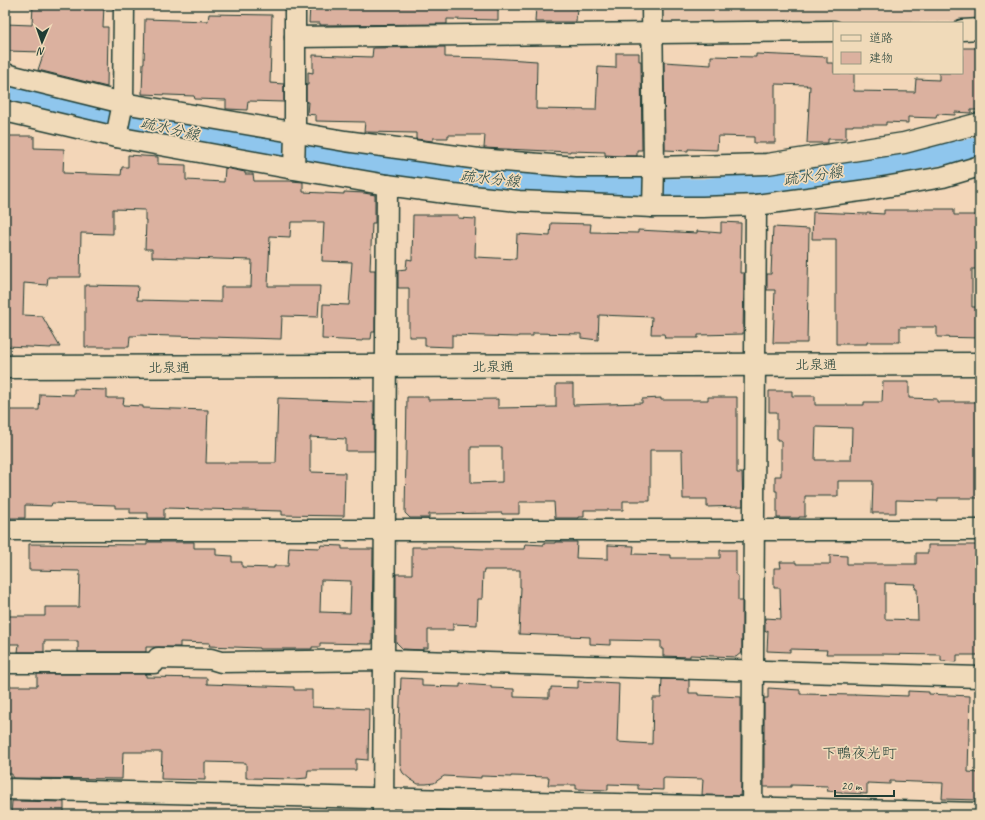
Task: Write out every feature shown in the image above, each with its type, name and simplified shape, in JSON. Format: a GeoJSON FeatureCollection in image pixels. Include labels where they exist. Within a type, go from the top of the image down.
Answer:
{"type":"FeatureCollection","features":[{"type":"Feature","properties":{"kind":"street"},"geometry":{"type":"LineString","coordinates":[[116,137],[123,103],[124,5]]}},
{"type":"Feature","properties":{"kind":"street"},"geometry":{"type":"LineString","coordinates":[[294,169],[295,5]]}},
{"type":"Feature","properties":{"kind":"street"},"geometry":{"type":"LineString","coordinates":[[652,5],[653,207]]}},
{"type":"Feature","properties":{"kind":"street"},"geometry":{"type":"LineString","coordinates":[[963,30],[980,30]]}},
{"type":"Feature","properties":{"kind":"street"},"geometry":{"type":"LineString","coordinates":[[295,37],[833,31]]}},
{"type":"Feature","properties":{"kind":"street"},"geometry":{"type":"LineString","coordinates":[[5,74],[123,103],[345,141],[479,159],[577,167],[654,168],[767,164],[904,143],[980,124]]}},
{"type":"Feature","properties":{"kind":"street"},"geometry":{"type":"LineString","coordinates":[[5,111],[116,137],[294,169],[453,194],[519,201],[653,207],[756,205],[875,189],[943,177],[980,166]]}},
{"type":"Feature","properties":{"kind":"street"},"geometry":{"type":"LineString","coordinates":[[383,806],[387,184]]}},
{"type":"Feature","properties":{"kind":"street"},"geometry":{"type":"LineString","coordinates":[[752,811],[756,205]]}},
{"type":"Feature","properties":{"kind":"street","name":"北泉通"},"geometry":{"type":"LineString","coordinates":[[5,367],[980,364]]}},
{"type":"Feature","properties":{"kind":"street"},"geometry":{"type":"LineString","coordinates":[[5,530],[980,530]]}},
{"type":"Feature","properties":{"kind":"street"},"geometry":{"type":"LineString","coordinates":[[5,663],[154,663],[158,658],[211,659],[221,662],[384,660],[980,678]]}},
{"type":"Feature","properties":{"kind":"street"},"geometry":{"type":"LineString","coordinates":[[5,789],[383,806],[980,813]]}},
{"type":"Feature","properties":{"kind":"shaded area"},"geometry":{"type":"Polygon","coordinates":[[[662,5],[980,5],[980,21],[670,24],[662,19],[662,5]]]}},
{"type":"Feature","properties":{"kind":"building"},"geometry":{"type":"Polygon","coordinates":[[[33,5],[104,5],[103,27],[108,27],[107,87],[38,70],[44,52],[5,51],[5,24],[32,25],[33,5]]]}},
{"type":"Feature","properties":{"kind":"building"},"geometry":{"type":"Polygon","coordinates":[[[310,5],[498,5],[498,20],[447,19],[447,24],[320,25],[320,23],[309,23],[310,5]]]}},
{"type":"Feature","properties":{"kind":"building"},"geometry":{"type":"Polygon","coordinates":[[[536,5],[577,5],[576,22],[535,22],[536,5]]]}},
{"type":"Feature","properties":{"kind":"building"},"geometry":{"type":"Polygon","coordinates":[[[209,14],[272,15],[270,83],[284,84],[284,102],[248,101],[247,110],[226,109],[226,100],[195,99],[194,96],[142,94],[145,19],[208,21],[209,14]]]}},
{"type":"Feature","properties":{"kind":"building"},"geometry":{"type":"Polygon","coordinates":[[[445,47],[445,57],[537,61],[536,109],[596,110],[598,67],[616,68],[616,53],[639,53],[639,61],[641,61],[642,150],[637,150],[637,156],[623,156],[605,155],[605,152],[484,148],[485,135],[448,135],[448,138],[433,138],[433,141],[416,139],[416,133],[364,132],[365,122],[316,121],[316,115],[307,114],[308,102],[306,102],[306,85],[308,85],[308,72],[313,73],[313,55],[372,57],[373,48],[445,47]]]}},
{"type":"Feature","properties":{"kind":"building"},"geometry":{"type":"Polygon","coordinates":[[[963,48],[980,48],[980,110],[971,110],[971,113],[955,112],[955,115],[937,114],[936,118],[908,117],[908,123],[886,122],[886,125],[846,126],[846,139],[828,139],[828,143],[807,143],[810,86],[775,84],[775,143],[754,143],[754,137],[718,136],[717,150],[665,150],[664,62],[711,65],[711,56],[756,57],[756,54],[827,57],[827,63],[833,63],[833,74],[854,74],[854,91],[915,92],[916,79],[939,80],[939,74],[963,74],[963,48]]]}},
{"type":"Feature","properties":{"kind":"building"},"geometry":{"type":"Polygon","coordinates":[[[5,136],[34,136],[34,148],[64,149],[63,173],[121,175],[122,167],[128,167],[128,155],[158,157],[158,164],[186,165],[186,180],[224,182],[225,168],[245,172],[245,174],[253,174],[254,181],[303,182],[303,192],[344,194],[344,192],[375,195],[375,223],[372,223],[370,270],[375,270],[375,332],[372,332],[371,339],[363,339],[363,341],[322,339],[323,304],[349,305],[352,262],[322,261],[324,222],[291,222],[290,237],[270,236],[268,286],[320,286],[318,317],[282,316],[281,339],[137,335],[130,336],[129,347],[85,347],[85,285],[138,286],[137,300],[221,302],[221,287],[251,287],[252,260],[152,257],[152,249],[145,249],[145,210],[113,209],[113,234],[81,233],[80,277],[48,277],[47,285],[24,283],[23,315],[42,316],[60,347],[5,346],[5,136]]]}},
{"type":"Feature","properties":{"kind":"building"},"geometry":{"type":"Polygon","coordinates":[[[954,209],[954,215],[980,215],[980,269],[972,269],[972,307],[980,307],[980,338],[937,337],[937,327],[900,327],[900,342],[836,344],[836,239],[812,239],[813,212],[884,214],[884,210],[954,209]]]}},
{"type":"Feature","properties":{"kind":"building"},"geometry":{"type":"Polygon","coordinates":[[[413,215],[458,215],[458,218],[476,219],[475,257],[516,259],[517,234],[550,236],[551,223],[591,224],[590,232],[638,233],[638,230],[721,233],[721,222],[741,223],[740,273],[744,273],[743,334],[698,335],[698,338],[665,338],[664,334],[651,334],[652,317],[599,315],[598,340],[581,338],[581,334],[533,333],[533,336],[518,337],[452,335],[452,347],[425,346],[425,337],[409,337],[409,288],[398,288],[398,270],[406,269],[407,259],[412,260],[413,215]]]}},
{"type":"Feature","properties":{"kind":"building"},"geometry":{"type":"Polygon","coordinates":[[[773,227],[809,229],[807,343],[773,343],[775,290],[767,290],[767,274],[771,274],[773,227]]]}},
{"type":"Feature","properties":{"kind":"building"},"geometry":{"type":"Polygon","coordinates":[[[883,382],[909,382],[909,398],[937,399],[937,402],[980,402],[980,498],[938,498],[938,501],[896,500],[896,513],[872,513],[873,481],[838,481],[838,496],[805,496],[805,517],[777,518],[777,491],[775,491],[775,476],[781,476],[781,440],[777,440],[777,412],[769,412],[769,391],[792,391],[792,396],[815,396],[815,405],[864,405],[864,402],[882,402],[883,382]],[[816,427],[815,460],[851,460],[852,428],[816,427]]]}},
{"type":"Feature","properties":{"kind":"building"},"geometry":{"type":"Polygon","coordinates":[[[556,384],[573,384],[573,405],[642,403],[642,399],[661,398],[661,400],[708,400],[708,397],[737,397],[737,473],[742,473],[743,506],[707,507],[707,499],[683,499],[682,450],[650,450],[650,501],[623,501],[623,510],[584,510],[584,517],[555,518],[554,502],[519,502],[519,514],[429,514],[429,518],[410,518],[405,513],[407,397],[428,397],[428,400],[498,399],[498,408],[556,407],[556,384]],[[471,447],[471,483],[502,482],[502,447],[471,447]]]}},
{"type":"Feature","properties":{"kind":"building"},"geometry":{"type":"Polygon","coordinates":[[[74,389],[107,390],[107,398],[124,398],[123,405],[143,406],[143,408],[208,410],[206,463],[276,463],[278,398],[374,402],[374,451],[346,451],[346,439],[310,437],[310,472],[345,473],[344,516],[282,515],[282,511],[166,508],[164,509],[164,518],[148,518],[148,513],[130,513],[130,508],[115,508],[115,505],[52,503],[51,506],[25,505],[25,518],[5,518],[5,410],[39,410],[40,394],[74,395],[74,389]]]}},
{"type":"Feature","properties":{"kind":"building"},"geometry":{"type":"Polygon","coordinates":[[[147,542],[194,542],[194,548],[216,548],[216,555],[232,556],[232,562],[242,562],[242,567],[274,568],[274,566],[288,566],[289,547],[320,548],[321,545],[342,546],[342,549],[373,549],[372,644],[320,643],[320,647],[312,647],[312,649],[259,649],[209,646],[210,643],[180,642],[180,647],[146,647],[146,652],[78,652],[78,641],[44,641],[44,652],[18,652],[19,644],[5,644],[5,616],[45,616],[45,607],[79,607],[80,571],[29,570],[29,544],[147,545],[147,542]],[[321,580],[320,612],[350,613],[351,581],[321,580]]]}},
{"type":"Feature","properties":{"kind":"building"},"geometry":{"type":"Polygon","coordinates":[[[577,542],[576,558],[608,559],[608,545],[634,546],[633,554],[671,555],[671,558],[720,558],[720,550],[736,550],[738,601],[742,601],[742,652],[736,657],[690,655],[690,657],[663,656],[661,641],[610,640],[610,645],[590,644],[590,637],[519,634],[521,587],[520,570],[484,570],[482,599],[478,599],[477,625],[453,624],[453,630],[428,630],[428,648],[423,648],[423,650],[403,649],[396,642],[396,574],[412,574],[412,547],[524,549],[525,544],[544,545],[544,543],[577,542]]]}},
{"type":"Feature","properties":{"kind":"building"},"geometry":{"type":"Polygon","coordinates":[[[928,545],[980,545],[980,655],[957,655],[957,662],[941,661],[941,655],[826,654],[827,650],[790,649],[790,652],[767,651],[768,630],[765,632],[765,618],[781,619],[780,588],[774,588],[774,568],[781,568],[780,562],[796,562],[796,564],[830,564],[830,555],[847,556],[847,564],[916,564],[916,553],[928,553],[928,545]],[[885,583],[885,619],[918,620],[917,589],[915,589],[916,584],[885,583]]]}},
{"type":"Feature","properties":{"kind":"building"},"geometry":{"type":"Polygon","coordinates":[[[37,674],[146,674],[146,677],[207,678],[207,684],[294,687],[294,690],[312,690],[312,707],[369,709],[368,760],[356,759],[356,770],[308,770],[307,778],[295,779],[246,778],[246,763],[205,762],[205,780],[161,779],[162,752],[123,752],[122,779],[12,778],[12,774],[5,774],[5,686],[37,686],[37,674]]]}},
{"type":"Feature","properties":{"kind":"building"},"geometry":{"type":"Polygon","coordinates":[[[401,678],[422,679],[422,686],[460,687],[460,684],[491,686],[491,688],[514,689],[514,697],[549,698],[549,690],[551,690],[551,687],[578,688],[578,681],[619,683],[617,742],[652,744],[653,698],[661,698],[662,679],[689,680],[689,693],[698,693],[698,695],[741,697],[740,796],[702,795],[703,779],[665,778],[663,779],[663,790],[638,789],[638,785],[608,784],[608,790],[576,789],[576,785],[548,785],[549,777],[511,776],[481,776],[481,778],[444,776],[434,783],[418,784],[403,773],[400,764],[399,724],[401,678]]]}},
{"type":"Feature","properties":{"kind":"building"},"geometry":{"type":"Polygon","coordinates":[[[768,688],[800,690],[800,694],[908,696],[908,691],[929,692],[929,694],[970,696],[968,772],[980,773],[980,800],[942,799],[943,783],[890,781],[890,784],[867,783],[867,794],[827,791],[828,786],[791,785],[791,787],[764,787],[764,698],[768,698],[768,688]]]}},
{"type":"Feature","properties":{"kind":"building"},"geometry":{"type":"Polygon","coordinates":[[[12,801],[64,802],[64,815],[11,815],[12,801]]]}},
{"type":"Feature","properties":{"kind":"waterway","name":"疏水分線"},"geometry":{"type":"LineString","coordinates":[[5,88],[155,127],[166,127],[195,136],[339,161],[418,169],[513,182],[610,188],[704,189],[820,176],[980,147]]}},
{"type":"Feature","properties":{"kind":"district","name":"下鴨夜光町"},"geometry":{"type":"Point","coordinates":[859,753]}}]}
